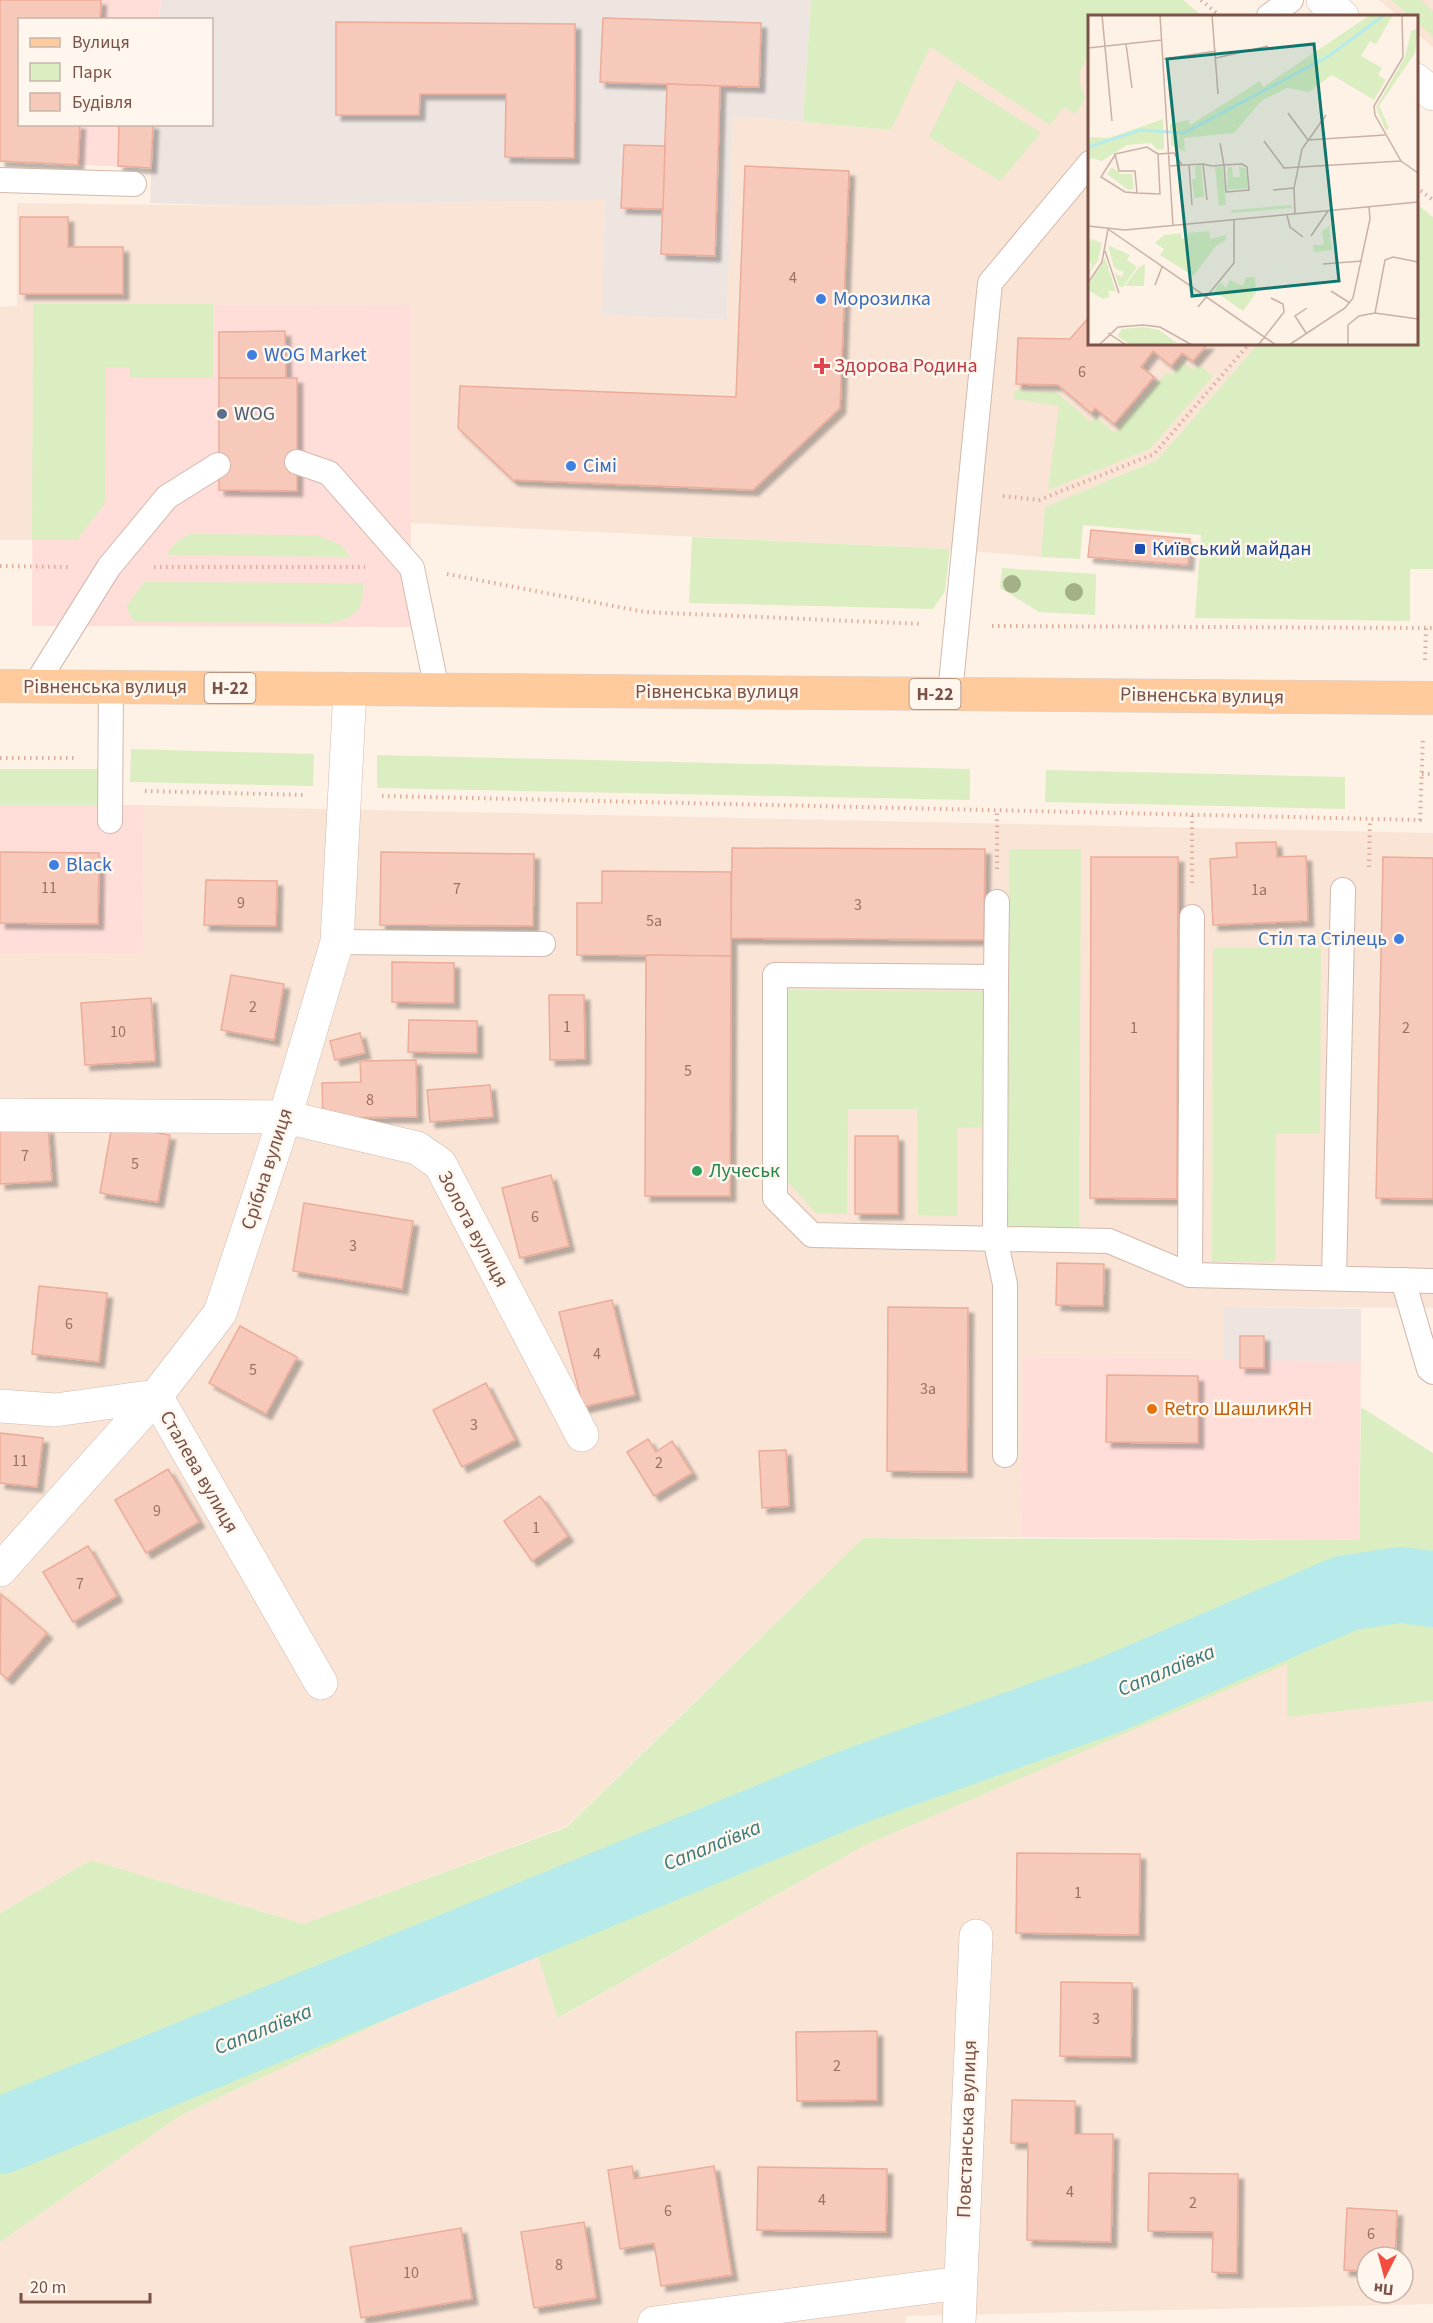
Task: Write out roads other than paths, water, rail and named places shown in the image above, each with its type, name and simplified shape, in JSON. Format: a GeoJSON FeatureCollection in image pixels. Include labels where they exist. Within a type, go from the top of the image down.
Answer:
{"type":"FeatureCollection","features":[{"type":"Feature","properties":{"kind":"main road","name":"Рівненська вулиця"},"geometry":{"type":"LineString","coordinates":[[0,686],[1433,699]]}},
{"type":"Feature","properties":{"kind":"street"},"geometry":{"type":"LineString","coordinates":[[1323,0],[1341,15]]}},
{"type":"Feature","properties":{"kind":"street"},"geometry":{"type":"LineString","coordinates":[[1418,82],[1433,94]]}},
{"type":"Feature","properties":{"kind":"street","name":"Срібна вулиця"},"geometry":{"type":"LineString","coordinates":[[0,1570],[156,1396],[220,1312],[285,1117],[337,942],[350,689]]}},
{"type":"Feature","properties":{"kind":"street","name":"Золота вулиця"},"geometry":{"type":"LineString","coordinates":[[0,1115],[285,1117],[417,1148],[440,1164],[582,1435]]}},
{"type":"Feature","properties":{"kind":"street","name":"Сталева вулиця"},"geometry":{"type":"LineString","coordinates":[[0,1406],[55,1410],[156,1396],[321,1683]]}},
{"type":"Feature","properties":{"kind":"street","name":"Повстанська вулиця"},"geometry":{"type":"LineString","coordinates":[[959,2323],[975,1936]]}},
{"type":"Feature","properties":{"kind":"street"},"geometry":{"type":"LineString","coordinates":[[654,2323],[960,2283]]}},
{"type":"Feature","properties":{"kind":"lane"},"geometry":{"type":"LineString","coordinates":[[1270,15],[1291,0]]}},
{"type":"Feature","properties":{"kind":"lane"},"geometry":{"type":"LineString","coordinates":[[950,694],[990,282],[1088,164]]}},
{"type":"Feature","properties":{"kind":"lane"},"geometry":{"type":"LineString","coordinates":[[0,180],[134,184]]}},
{"type":"Feature","properties":{"kind":"lane"},"geometry":{"type":"LineString","coordinates":[[297,462],[329,473],[412,568],[437,690]]}},
{"type":"Feature","properties":{"kind":"lane"},"geometry":{"type":"LineString","coordinates":[[34,687],[109,567],[167,496],[218,465]]}},
{"type":"Feature","properties":{"kind":"lane"},"geometry":{"type":"LineString","coordinates":[[110,821],[111,687]]}},
{"type":"Feature","properties":{"kind":"lane"},"geometry":{"type":"LineString","coordinates":[[1334,1278],[1343,890]]}},
{"type":"Feature","properties":{"kind":"lane"},"geometry":{"type":"LineString","coordinates":[[996,902],[995,1239],[1005,1284],[1005,1455]]}},
{"type":"Feature","properties":{"kind":"lane"},"geometry":{"type":"LineString","coordinates":[[1190,1275],[1192,917]]}},
{"type":"Feature","properties":{"kind":"lane"},"geometry":{"type":"LineString","coordinates":[[337,942],[543,944]]}},
{"type":"Feature","properties":{"kind":"lane"},"geometry":{"type":"LineString","coordinates":[[996,977],[775,975],[775,1198],[812,1234],[1109,1240],[1190,1275],[1433,1281]]}},
{"type":"Feature","properties":{"kind":"lane"},"geometry":{"type":"LineString","coordinates":[[1403,1280],[1429,1369],[1433,1372]]}},
{"type":"Feature","properties":{"kind":"waterway","name":"Сапалаївка"},"geometry":{"type":"LineString","coordinates":[[0,2136],[855,1786],[1105,1697],[1346,1593],[1400,1585],[1433,1589]]}},
{"type":"Feature","properties":{"kind":"place","name":"Морозилка"},"geometry":{"type":"Point","coordinates":[821,299]}},
{"type":"Feature","properties":{"kind":"place","name":"WOG Market"},"geometry":{"type":"Point","coordinates":[252,355]}},
{"type":"Feature","properties":{"kind":"place","name":"Здорова Родина"},"geometry":{"type":"Point","coordinates":[822,366]}},
{"type":"Feature","properties":{"kind":"place","name":"WOG"},"geometry":{"type":"Point","coordinates":[222,414]}},
{"type":"Feature","properties":{"kind":"place","name":"Сімі"},"geometry":{"type":"Point","coordinates":[571,466]}},
{"type":"Feature","properties":{"kind":"place","name":"Київський майдан"},"geometry":{"type":"Point","coordinates":[1140,549]}},
{"type":"Feature","properties":{"kind":"place","name":"Black"},"geometry":{"type":"Point","coordinates":[54,865]}},
{"type":"Feature","properties":{"kind":"place","name":"Стіл та Стілець"},"geometry":{"type":"Point","coordinates":[1399,939]}},
{"type":"Feature","properties":{"kind":"place","name":"Лучеськ"},"geometry":{"type":"Point","coordinates":[697,1171]}},
{"type":"Feature","properties":{"kind":"place","name":"Retro ШашликЯН"},"geometry":{"type":"Point","coordinates":[1152,1409]}}]}
